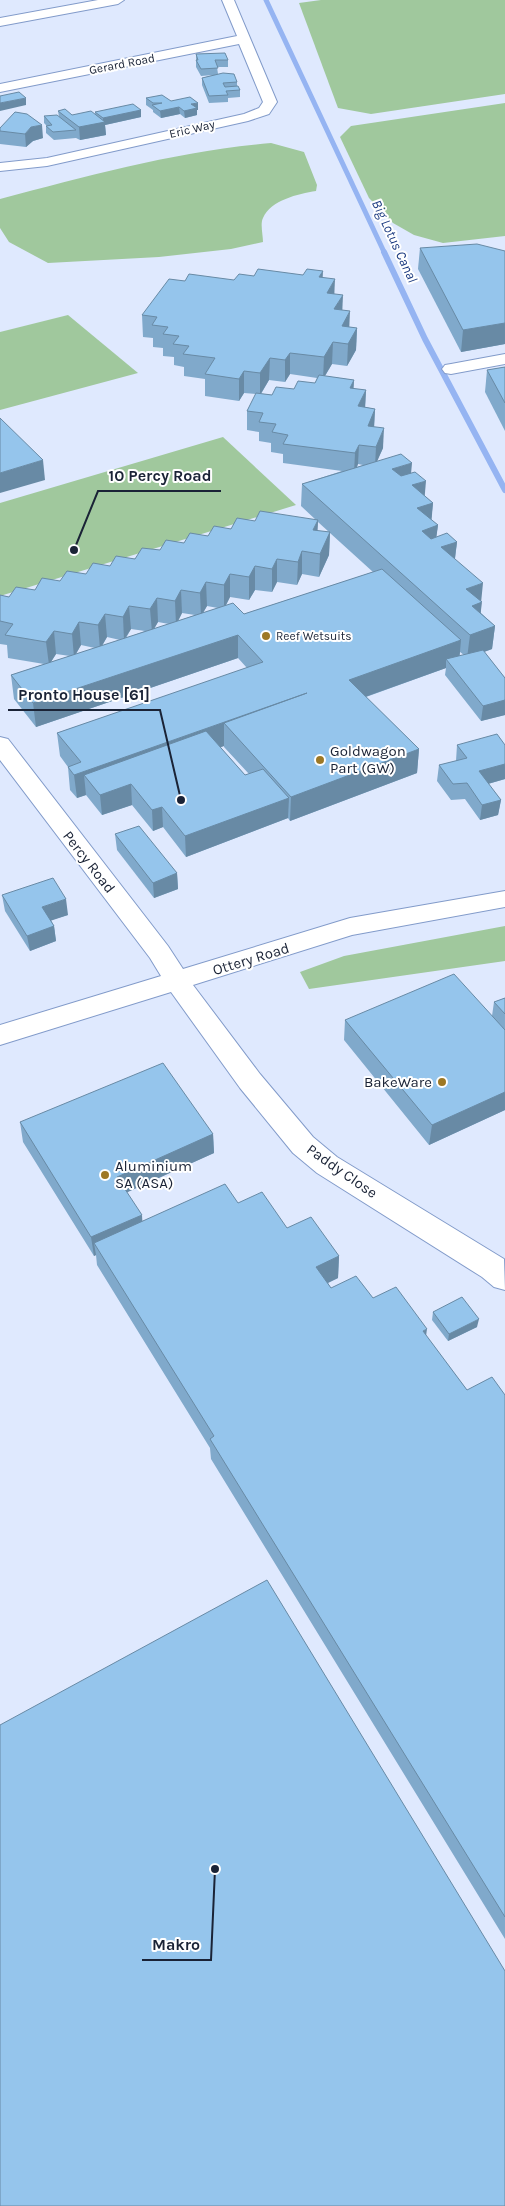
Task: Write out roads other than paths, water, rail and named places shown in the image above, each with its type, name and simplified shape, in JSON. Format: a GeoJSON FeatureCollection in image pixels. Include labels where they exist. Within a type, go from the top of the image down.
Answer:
{"type":"FeatureCollection","features":[{"type":"Feature","properties":{"kind":"street"},"geometry":{"type":"LineString","coordinates":[[0,22],[118,0]]}},
{"type":"Feature","properties":{"kind":"street","name":"Eric Way"},"geometry":{"type":"LineString","coordinates":[[0,167],[47,162],[248,117],[264,111],[270,102],[228,0]]}},
{"type":"Feature","properties":{"kind":"street","name":"Gerard Road"},"geometry":{"type":"LineString","coordinates":[[0,88],[243,39]]}},
{"type":"Feature","properties":{"kind":"street"},"geometry":{"type":"LineString","coordinates":[[451,368],[505,359]]}},
{"type":"Feature","properties":{"kind":"street","name":"Percy Road"},"geometry":{"type":"LineString","coordinates":[[0,744],[73,842],[159,952],[176,982]]}},
{"type":"Feature","properties":{"kind":"street","name":"Ottery Road"},"geometry":{"type":"LineString","coordinates":[[0,1035],[350,927],[505,899]]}},
{"type":"Feature","properties":{"kind":"street","name":"Paddy Close"},"geometry":{"type":"LineString","coordinates":[[176,982],[244,1073],[304,1145],[327,1165],[493,1268],[505,1278]]}},
{"type":"Feature","properties":{"kind":"waterway","name":"Big Lotus Canal"},"geometry":{"type":"LineString","coordinates":[[266,0],[385,254]]}},
{"type":"Feature","properties":{"kind":"waterway","name":"Big Lotus Canal"},"geometry":{"type":"LineString","coordinates":[[384,252],[425,339],[505,490]]}},
{"type":"Feature","properties":{"kind":"place","name":"10 Percy Road"},"geometry":{"type":"Point","coordinates":[74,550]}},
{"type":"Feature","properties":{"kind":"place","name":"Reef Wetsuits"},"geometry":{"type":"Point","coordinates":[266,636]}},
{"type":"Feature","properties":{"kind":"place","name":"Goldwagon Part (GW)"},"geometry":{"type":"Point","coordinates":[320,760]}},
{"type":"Feature","properties":{"kind":"place","name":"Pronto House [61]"},"geometry":{"type":"Point","coordinates":[181,800]}},
{"type":"Feature","properties":{"kind":"place","name":"BakeWare"},"geometry":{"type":"Point","coordinates":[442,1082]}},
{"type":"Feature","properties":{"kind":"place","name":"Aluminium SA (ASA)"},"geometry":{"type":"Point","coordinates":[105,1175]}},
{"type":"Feature","properties":{"kind":"place","name":"Makro"},"geometry":{"type":"Point","coordinates":[215,1869]}}]}
